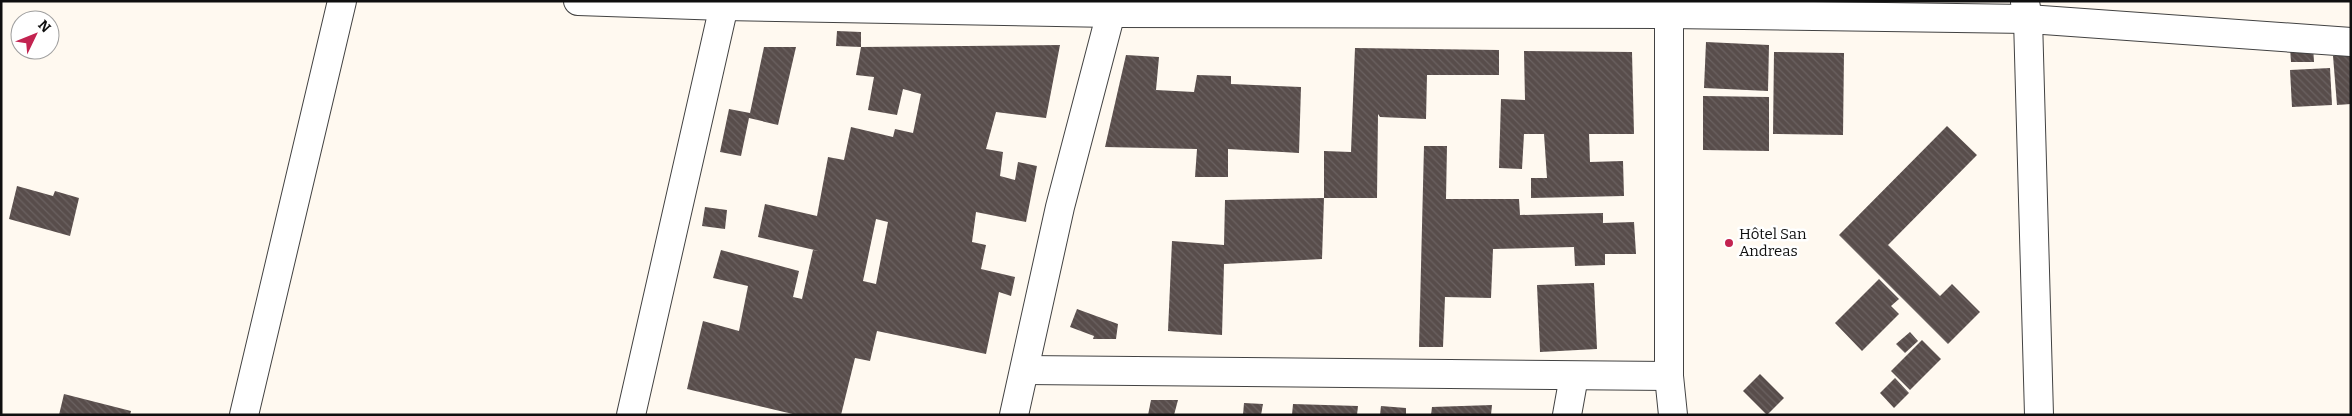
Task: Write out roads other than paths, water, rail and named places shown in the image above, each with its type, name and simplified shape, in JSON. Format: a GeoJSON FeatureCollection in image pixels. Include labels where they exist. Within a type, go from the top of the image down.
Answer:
{"type":"FeatureCollection","features":[{"type":"Feature","properties":{"kind":"street"},"geometry":{"type":"LineString","coordinates":[[244,415],[342,1]]}},
{"type":"Feature","properties":{"kind":"street"},"geometry":{"type":"LineString","coordinates":[[578,1],[1669,14],[2027,10],[2351,42]]}},
{"type":"Feature","properties":{"kind":"street"},"geometry":{"type":"LineString","coordinates":[[631,415],[724,4]]}},
{"type":"Feature","properties":{"kind":"street"},"geometry":{"type":"LineString","coordinates":[[1014,415],[1060,207],[1113,7]]}},
{"type":"Feature","properties":{"kind":"street"},"geometry":{"type":"LineString","coordinates":[[2027,10],[2038,415]]}},
{"type":"Feature","properties":{"kind":"street"},"geometry":{"type":"LineString","coordinates":[[1669,14],[1670,376],[1674,415]]}},
{"type":"Feature","properties":{"kind":"street"},"geometry":{"type":"LineString","coordinates":[[1024,370],[1670,376]]}},
{"type":"Feature","properties":{"kind":"street"},"geometry":{"type":"LineString","coordinates":[[1567,415],[1574,376]]}},
{"type":"Feature","properties":{"kind":"place","name":"Hôtel San Andreas"},"geometry":{"type":"Point","coordinates":[1729,243]}}]}
